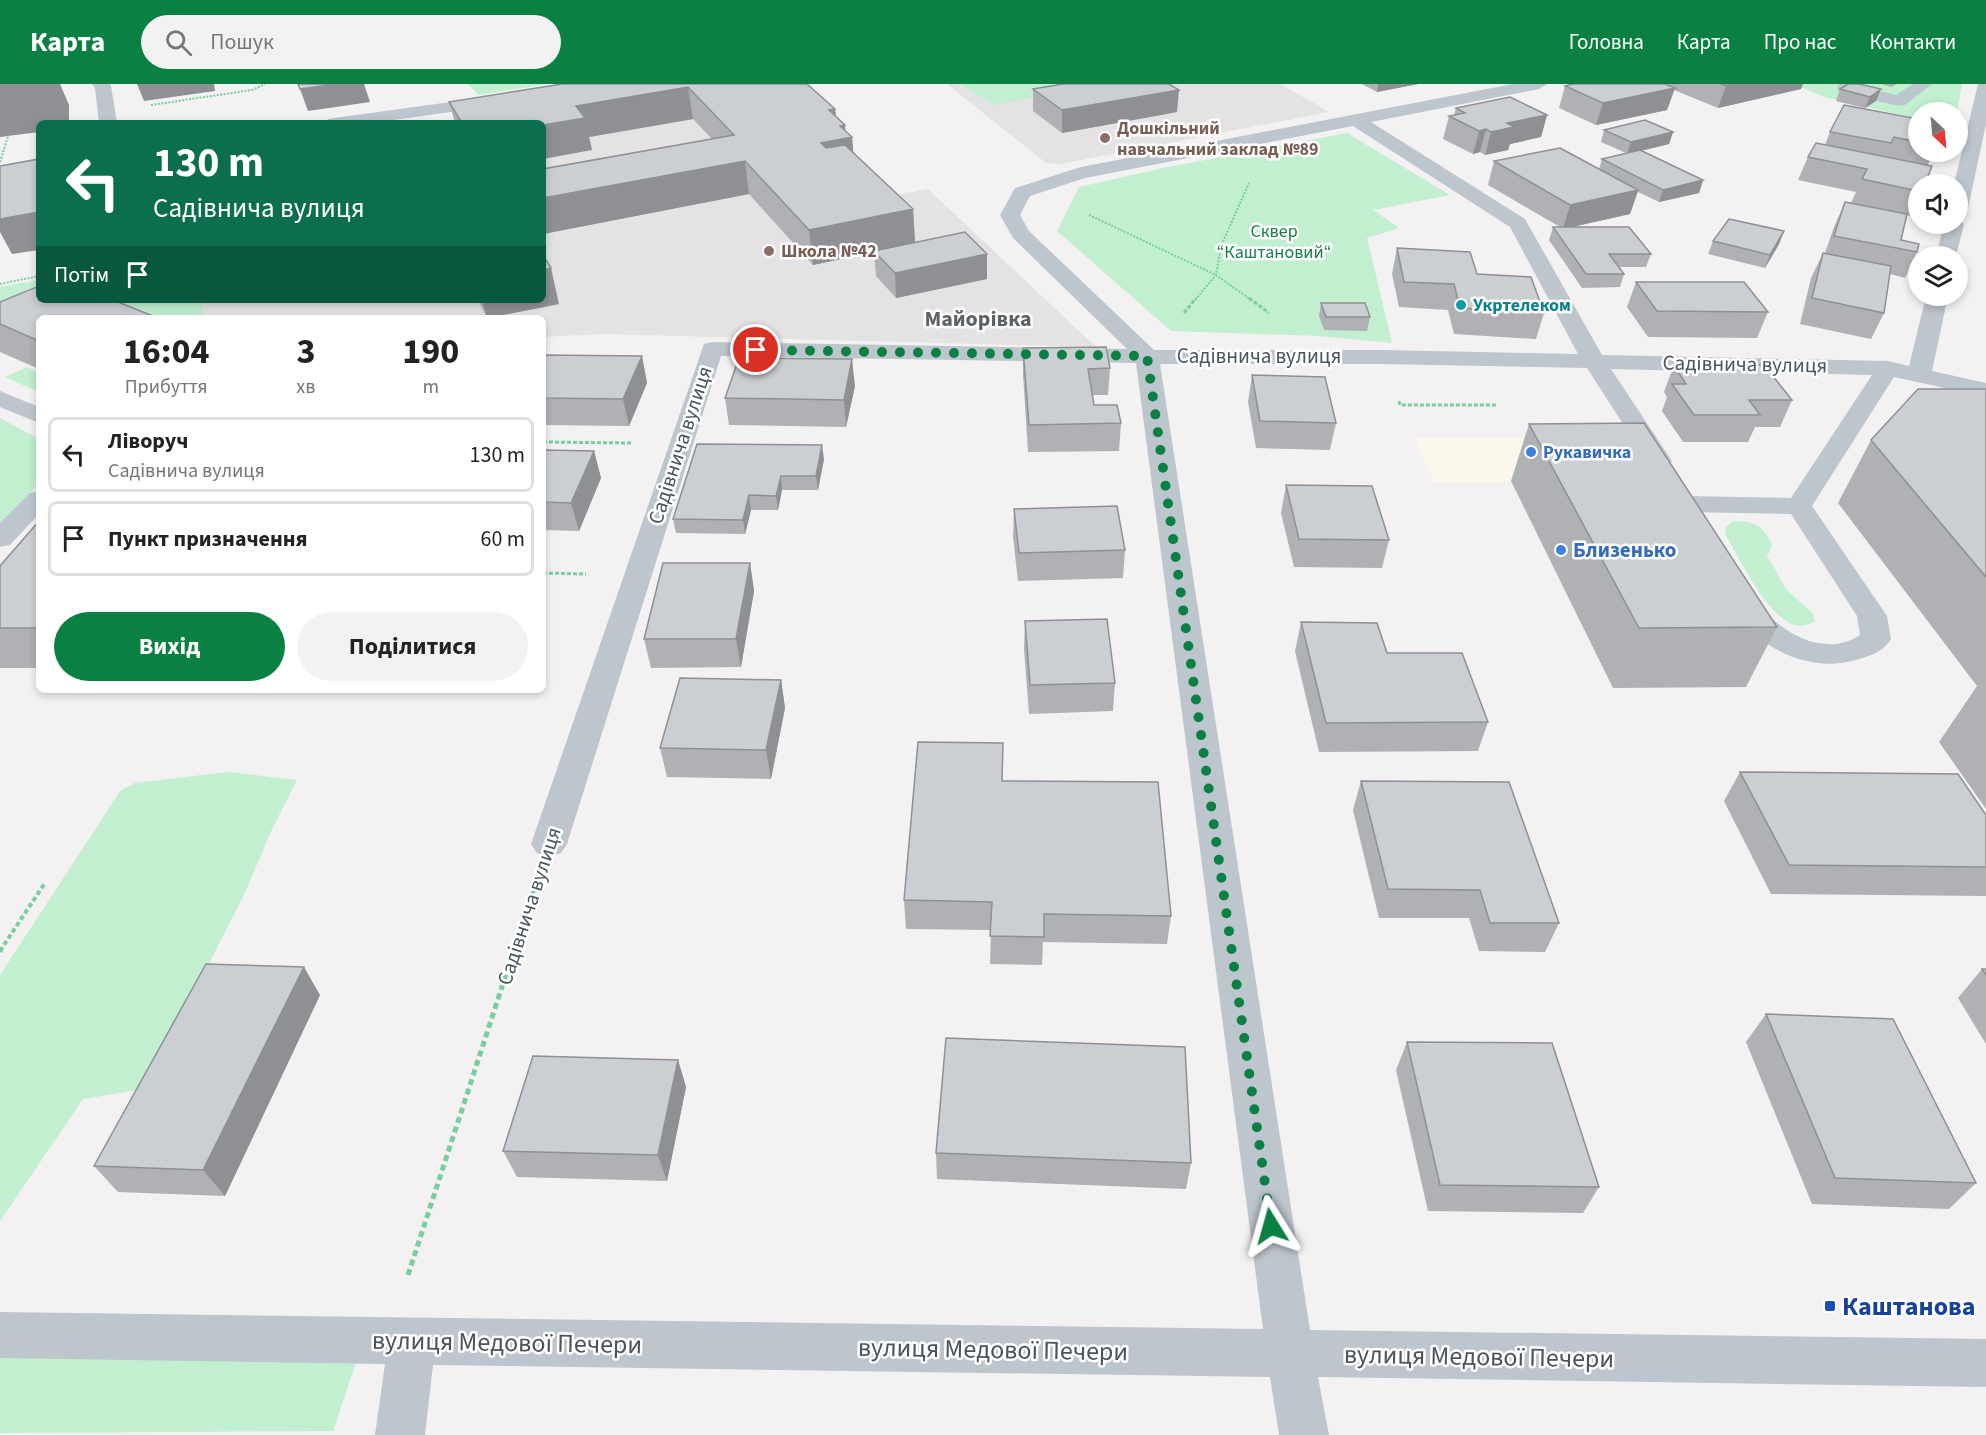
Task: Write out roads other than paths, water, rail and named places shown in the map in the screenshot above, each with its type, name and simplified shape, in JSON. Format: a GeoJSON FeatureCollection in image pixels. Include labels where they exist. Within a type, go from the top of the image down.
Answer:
{"type":"FeatureCollection","features":[{"type":"Feature","properties":{"kind":"street"},"geometry":{"type":"LineString","coordinates":[[100,84],[107,117]]}},
{"type":"Feature","properties":{"kind":"street"},"geometry":{"type":"LineString","coordinates":[[1304,1435],[1281,1296],[1147,356],[1020,234],[1010,215],[1022,192],[1081,173],[1539,84]]}},
{"type":"Feature","properties":{"kind":"street"},"geometry":{"type":"LineString","coordinates":[[1845,88],[1899,101],[1924,84]]}},
{"type":"Feature","properties":{"kind":"street"},"geometry":{"type":"LineString","coordinates":[[1966,174],[1986,85]]}},
{"type":"Feature","properties":{"kind":"street"},"geometry":{"type":"LineString","coordinates":[[449,92],[461,106]]}},
{"type":"Feature","properties":{"kind":"street"},"geometry":{"type":"LineString","coordinates":[[356,120],[508,98]]}},
{"type":"Feature","properties":{"kind":"street"},"geometry":{"type":"LineString","coordinates":[[1356,120],[1518,223],[1593,360],[1703,533]]}},
{"type":"Feature","properties":{"kind":"street"},"geometry":{"type":"LineString","coordinates":[[1919,375],[1935,306]]}},
{"type":"Feature","properties":{"kind":"street","name":"Садівнича вулиця"},"geometry":{"type":"LineString","coordinates":[[549,844],[712,349],[1593,360],[1888,368],[1986,390]]}},
{"type":"Feature","properties":{"kind":"street"},"geometry":{"type":"LineString","coordinates":[[1800,506],[1888,368]]}},
{"type":"Feature","properties":{"kind":"street"},"geometry":{"type":"LineString","coordinates":[[0,398],[36,415]]}},
{"type":"Feature","properties":{"kind":"street"},"geometry":{"type":"LineString","coordinates":[[0,539],[36,502]]}},
{"type":"Feature","properties":{"kind":"street"},"geometry":{"type":"LineString","coordinates":[[1686,504],[1800,506]]}},
{"type":"Feature","properties":{"kind":"street"},"geometry":{"type":"LineString","coordinates":[[1730,581],[1746,610],[1756,622],[1790,645],[1810,652],[1852,654],[1866,649],[1876,639],[1872,616],[1800,506]]}},
{"type":"Feature","properties":{"kind":"street","name":"вулиця Медової Печери"},"geometry":{"type":"LineString","coordinates":[[0,1335],[1986,1363]]}},
{"type":"Feature","properties":{"kind":"street"},"geometry":{"type":"LineString","coordinates":[[400,1435],[412,1340]]}},
{"type":"Feature","properties":{"kind":"place","name":"Дошкільний навчальний заклад №89"},"geometry":{"type":"Point","coordinates":[1105,138]}},
{"type":"Feature","properties":{"kind":"place","name":"Школа №42"},"geometry":{"type":"Point","coordinates":[769,251]}},
{"type":"Feature","properties":{"kind":"place","name":"Укртелеком"},"geometry":{"type":"Point","coordinates":[1461,305]}},
{"type":"Feature","properties":{"kind":"place","name":"Рукавичка"},"geometry":{"type":"Point","coordinates":[1531,452]}},
{"type":"Feature","properties":{"kind":"place","name":"Близенько"},"geometry":{"type":"Point","coordinates":[1561,550]}},
{"type":"Feature","properties":{"kind":"place","name":"Каштанова"},"geometry":{"type":"Point","coordinates":[1830,1306]}},
{"type":"Feature","properties":{"kind":"district","name":"Майорівка"},"geometry":{"type":"Point","coordinates":[978,318]}},
{"type":"Feature","properties":{"kind":"park label","name":"Сквер “Каштановий“"},"geometry":{"type":"Point","coordinates":[1274,241]}}]}
